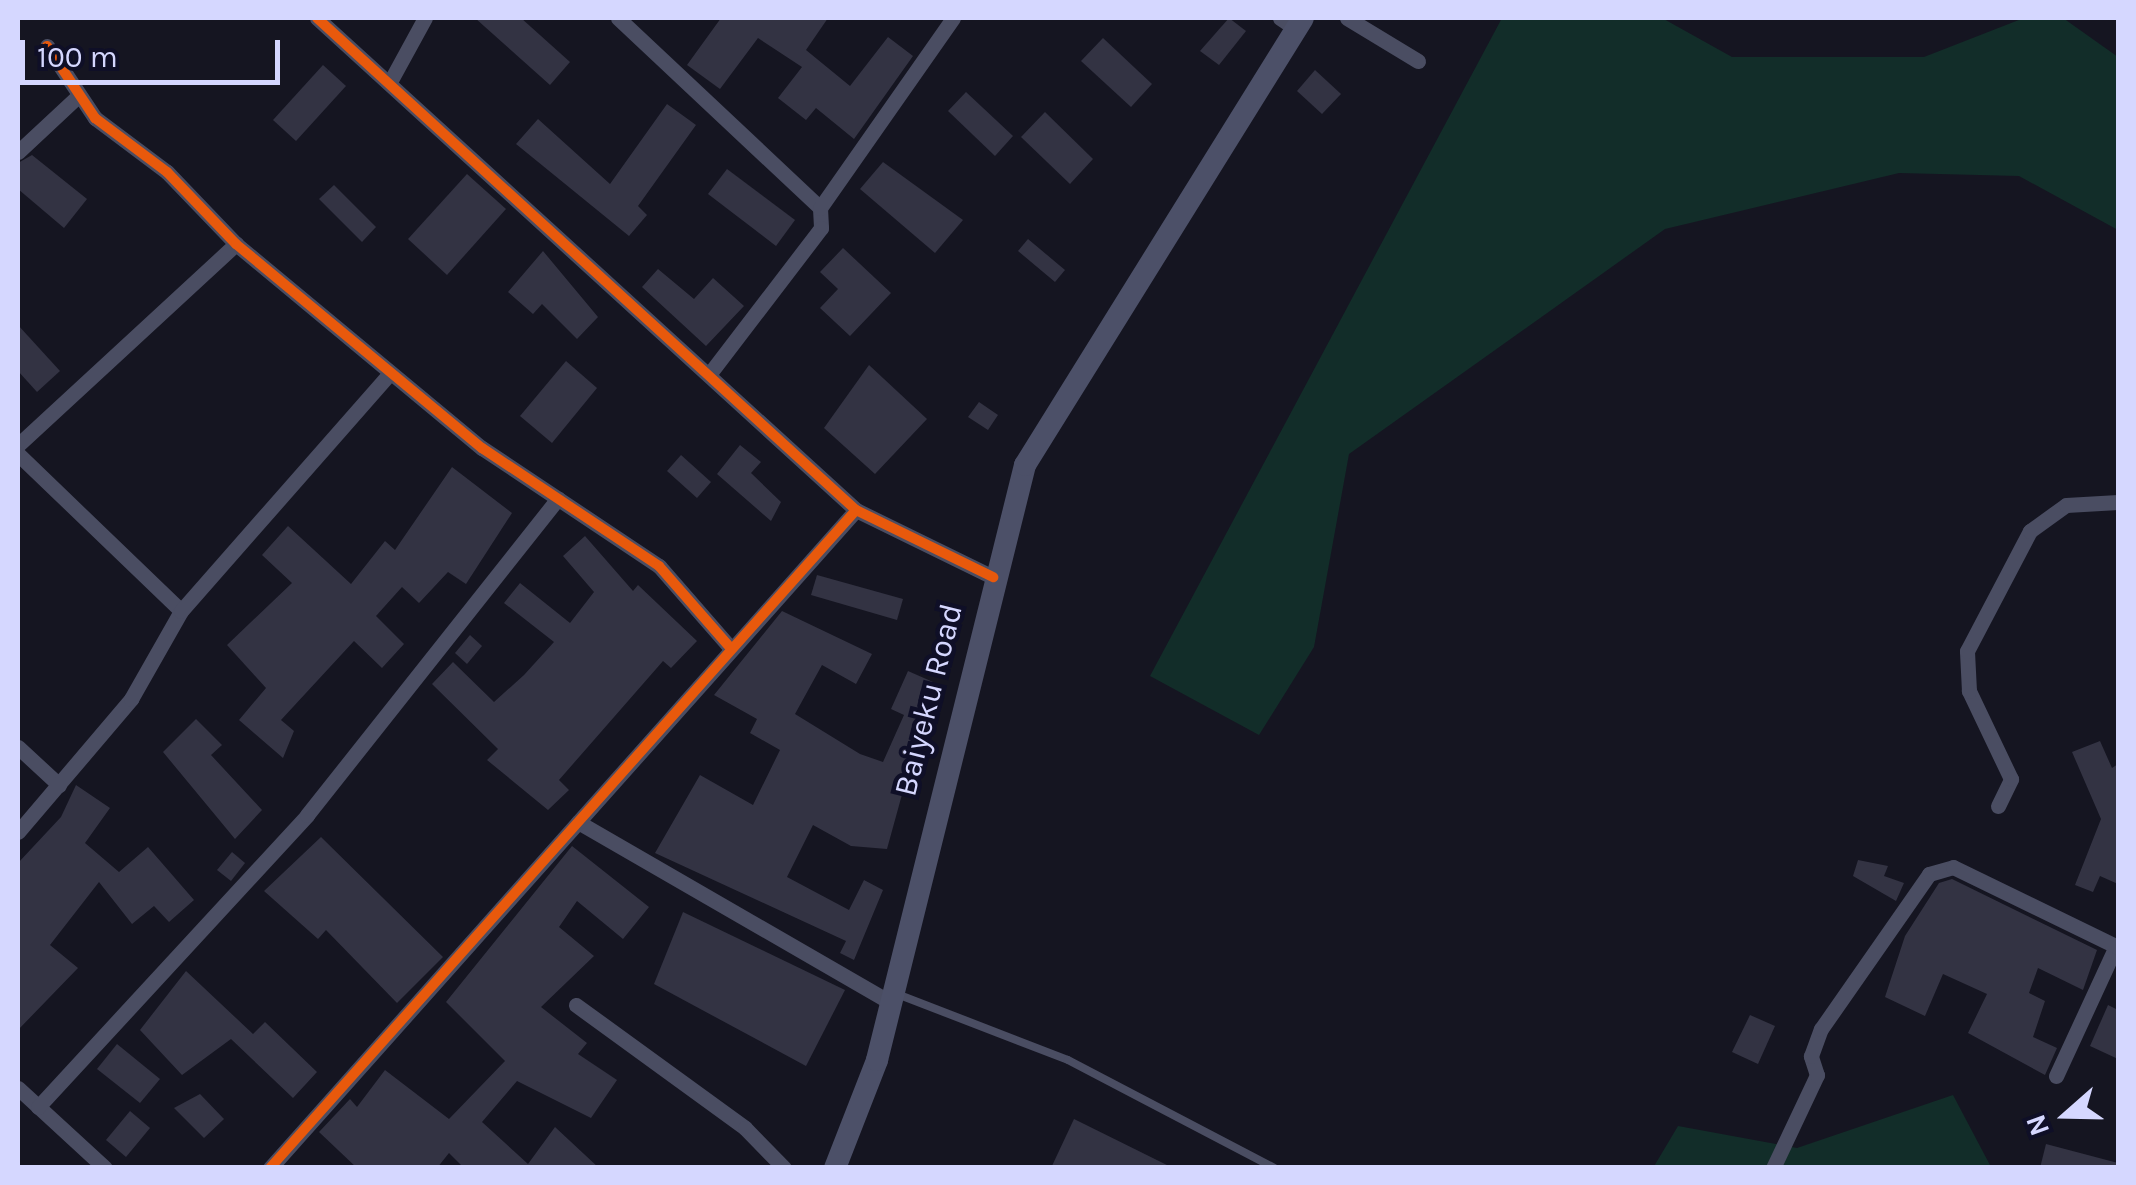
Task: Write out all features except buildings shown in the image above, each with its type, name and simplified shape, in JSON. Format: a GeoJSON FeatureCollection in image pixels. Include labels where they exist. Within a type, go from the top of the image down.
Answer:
{"type":"FeatureCollection","features":[{"type":"Feature","properties":{"kind":"main road","name":"Baiyeku Road"},"geometry":{"type":"LineString","coordinates":[[835,1168],[891,997],[993,577],[1044,421],[1293,21]]}},
{"type":"Feature","properties":{"kind":"street"},"geometry":{"type":"LineString","coordinates":[[317,18],[391,80],[856,510],[993,577]]}},
{"type":"Feature","properties":{"kind":"street"},"geometry":{"type":"LineString","coordinates":[[391,80],[426,18]]}},
{"type":"Feature","properties":{"kind":"street"},"geometry":{"type":"LineString","coordinates":[[710,374],[821,228],[820,208],[953,18]]}},
{"type":"Feature","properties":{"kind":"street"},"geometry":{"type":"LineString","coordinates":[[1346,18],[1418,62]]}},
{"type":"Feature","properties":{"kind":"street"},"geometry":{"type":"LineString","coordinates":[[624,20],[820,208]]}},
{"type":"Feature","properties":{"kind":"street"},"geometry":{"type":"LineString","coordinates":[[47,46],[76,98],[236,244],[388,375],[658,566],[728,645]]}},
{"type":"Feature","properties":{"kind":"street"},"geometry":{"type":"LineString","coordinates":[[18,152],[76,98]]}},
{"type":"Feature","properties":{"kind":"street"},"geometry":{"type":"LineString","coordinates":[[18,445],[236,244]]}},
{"type":"Feature","properties":{"kind":"street"},"geometry":{"type":"LineString","coordinates":[[18,832],[131,699],[181,611],[388,375]]}},
{"type":"Feature","properties":{"kind":"street"},"geometry":{"type":"LineString","coordinates":[[18,454],[181,611]]}},
{"type":"Feature","properties":{"kind":"street"},"geometry":{"type":"LineString","coordinates":[[38,1108],[307,815],[558,498]]}},
{"type":"Feature","properties":{"kind":"street"},"geometry":{"type":"LineString","coordinates":[[1998,806],[2011,779],[1970,691],[1967,651],[2030,531],[2066,505],[2118,502]]}},
{"type":"Feature","properties":{"kind":"street"},"geometry":{"type":"LineString","coordinates":[[270,1168],[578,822],[728,645],[856,510]]}},
{"type":"Feature","properties":{"kind":"street"},"geometry":{"type":"LineString","coordinates":[[18,747],[58,785]]}},
{"type":"Feature","properties":{"kind":"street"},"geometry":{"type":"LineString","coordinates":[[578,822],[891,997]]}},
{"type":"Feature","properties":{"kind":"street"},"geometry":{"type":"LineString","coordinates":[[1773,1168],[1818,1072],[1810,1056],[1820,1029],[1930,874],[1953,867],[2117,947],[2056,1076]]}},
{"type":"Feature","properties":{"kind":"street"},"geometry":{"type":"LineString","coordinates":[[576,1006],[746,1128],[784,1168]]}},
{"type":"Feature","properties":{"kind":"street"},"geometry":{"type":"LineString","coordinates":[[18,1088],[105,1168]]}},
{"type":"Feature","properties":{"kind":"lane"},"geometry":{"type":"LineString","coordinates":[[891,997],[1068,1060],[1275,1168]]}},
{"type":"Feature","properties":{"kind":"green space"},"geometry":{"type":"Polygon","coordinates":[[[1502,18],[1662,18],[1732,57],[1924,57],[2024,18],[2063,18],[2118,57],[2118,230],[2019,176],[1899,173],[1665,229],[1349,454],[1314,647],[1259,735],[1150,676],[1502,18]]]}},
{"type":"Feature","properties":{"kind":"green space"},"geometry":{"type":"Polygon","coordinates":[[[1953,1095],[1991,1167],[1653,1168],[1678,1126],[1797,1148],[1953,1095]]]}},
{"type":"Feature","properties":{"kind":"cycle path"},"geometry":{"type":"LineString","coordinates":[[317,18],[856,510],[993,577]]}},
{"type":"Feature","properties":{"kind":"cycle path"},"geometry":{"type":"LineString","coordinates":[[47,46],[95,118],[167,172],[236,244],[482,448],[659,566],[728,645]]}},
{"type":"Feature","properties":{"kind":"cycle path"},"geometry":{"type":"LineString","coordinates":[[270,1168],[856,510]]}}]}
